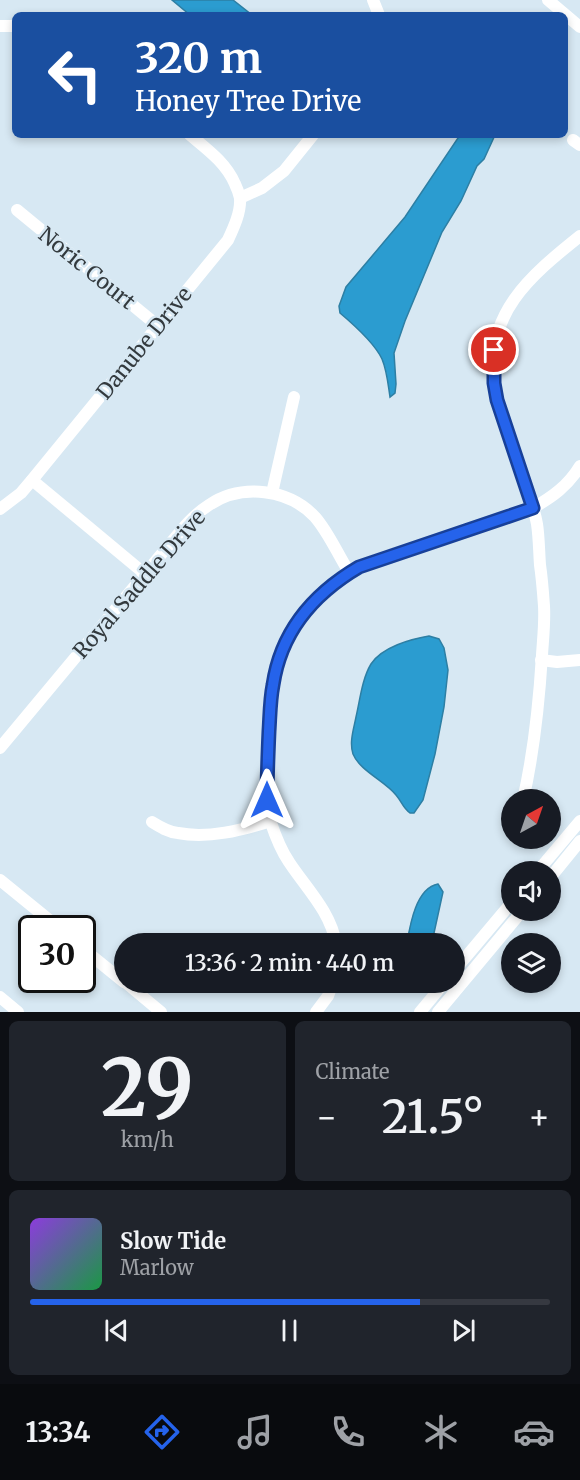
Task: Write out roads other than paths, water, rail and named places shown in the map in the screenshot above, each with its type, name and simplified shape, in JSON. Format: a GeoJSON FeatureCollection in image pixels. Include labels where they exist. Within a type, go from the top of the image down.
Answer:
{"type":"FeatureCollection","features":[{"type":"Feature","properties":{"kind":"street"},"geometry":{"type":"LineString","coordinates":[[548,0],[562,12]]}},
{"type":"Feature","properties":{"kind":"street"},"geometry":{"type":"LineString","coordinates":[[568,17],[580,27]]}},
{"type":"Feature","properties":{"kind":"street"},"geometry":{"type":"LineString","coordinates":[[194,138],[219,159],[228,170],[240,198],[261,188],[284,171],[311,138]]}},
{"type":"Feature","properties":{"kind":"street","name":"Danube Drive"},"geometry":{"type":"LineString","coordinates":[[0,509],[21,493],[228,240],[234,227],[240,198]]}},
{"type":"Feature","properties":{"kind":"street","name":"Noric Court"},"geometry":{"type":"LineString","coordinates":[[17,210],[158,326]]}},
{"type":"Feature","properties":{"kind":"street"},"geometry":{"type":"LineString","coordinates":[[526,789],[540,700],[544,608],[537,524],[497,400],[494,383],[494,350],[506,311],[514,298],[541,268],[580,236]]}},
{"type":"Feature","properties":{"kind":"street"},"geometry":{"type":"LineString","coordinates":[[272,493],[294,397]]}},
{"type":"Feature","properties":{"kind":"street"},"geometry":{"type":"LineString","coordinates":[[333,933],[320,906],[278,843],[270,821],[267,800],[271,699],[278,664],[290,633],[301,616],[323,592],[349,572],[533,508],[563,488],[580,466]]}},
{"type":"Feature","properties":{"kind":"street"},"geometry":{"type":"LineString","coordinates":[[32,480],[145,574]]}},
{"type":"Feature","properties":{"kind":"street","name":"Royal Saddle Drive"},"geometry":{"type":"LineString","coordinates":[[0,748],[188,522],[211,503],[225,496],[252,492],[272,493],[289,498],[316,518],[349,572]]}},
{"type":"Feature","properties":{"kind":"street"},"geometry":{"type":"LineString","coordinates":[[542,660],[556,662],[580,660]]}},
{"type":"Feature","properties":{"kind":"street"},"geometry":{"type":"LineString","coordinates":[[152,822],[176,833],[202,835],[234,831],[270,821]]}},
{"type":"Feature","properties":{"kind":"street"},"geometry":{"type":"LineString","coordinates":[[546,861],[580,821]]}},
{"type":"Feature","properties":{"kind":"street"},"geometry":{"type":"LineString","coordinates":[[561,864],[580,841]]}},
{"type":"Feature","properties":{"kind":"street"},"geometry":{"type":"LineString","coordinates":[[0,880],[43,915]]}},
{"type":"Feature","properties":{"kind":"street"},"geometry":{"type":"LineString","coordinates":[[465,958],[501,915]]}},
{"type":"Feature","properties":{"kind":"street"},"geometry":{"type":"LineString","coordinates":[[438,1012],[515,921]]}},
{"type":"Feature","properties":{"kind":"street"},"geometry":{"type":"LineString","coordinates":[[96,959],[114,973]]}},
{"type":"Feature","properties":{"kind":"street"},"geometry":{"type":"LineString","coordinates":[[138,993],[161,1012]]}},
{"type":"Feature","properties":{"kind":"street"},"geometry":{"type":"LineString","coordinates":[[316,1012],[329,993]]}},
{"type":"Feature","properties":{"kind":"street"},"geometry":{"type":"LineString","coordinates":[[420,1012],[436,993]]}},
{"type":"Feature","properties":{"kind":"street"},"geometry":{"type":"LineString","coordinates":[[0,997],[18,1012]]}},
{"type":"Feature","properties":{"kind":"water"},"geometry":{"type":"Polygon","coordinates":[[[172,0],[233,0],[248,12],[186,12],[172,0]]]}},
{"type":"Feature","properties":{"kind":"water"},"geometry":{"type":"Polygon","coordinates":[[[458,138],[494,138],[442,232],[405,321],[394,353],[396,384],[395,393],[390,397],[386,373],[379,353],[340,313],[339,306],[346,287],[405,217],[458,138]]]}},
{"type":"Feature","properties":{"kind":"water"},"geometry":{"type":"Polygon","coordinates":[[[429,636],[439,639],[444,648],[448,670],[435,754],[423,800],[414,813],[410,813],[391,790],[356,760],[352,749],[353,730],[363,683],[371,664],[389,648],[429,636]]]}},
{"type":"Feature","properties":{"kind":"water"},"geometry":{"type":"Polygon","coordinates":[[[438,884],[443,892],[434,933],[409,933],[415,908],[424,892],[438,884]]]}}]}
